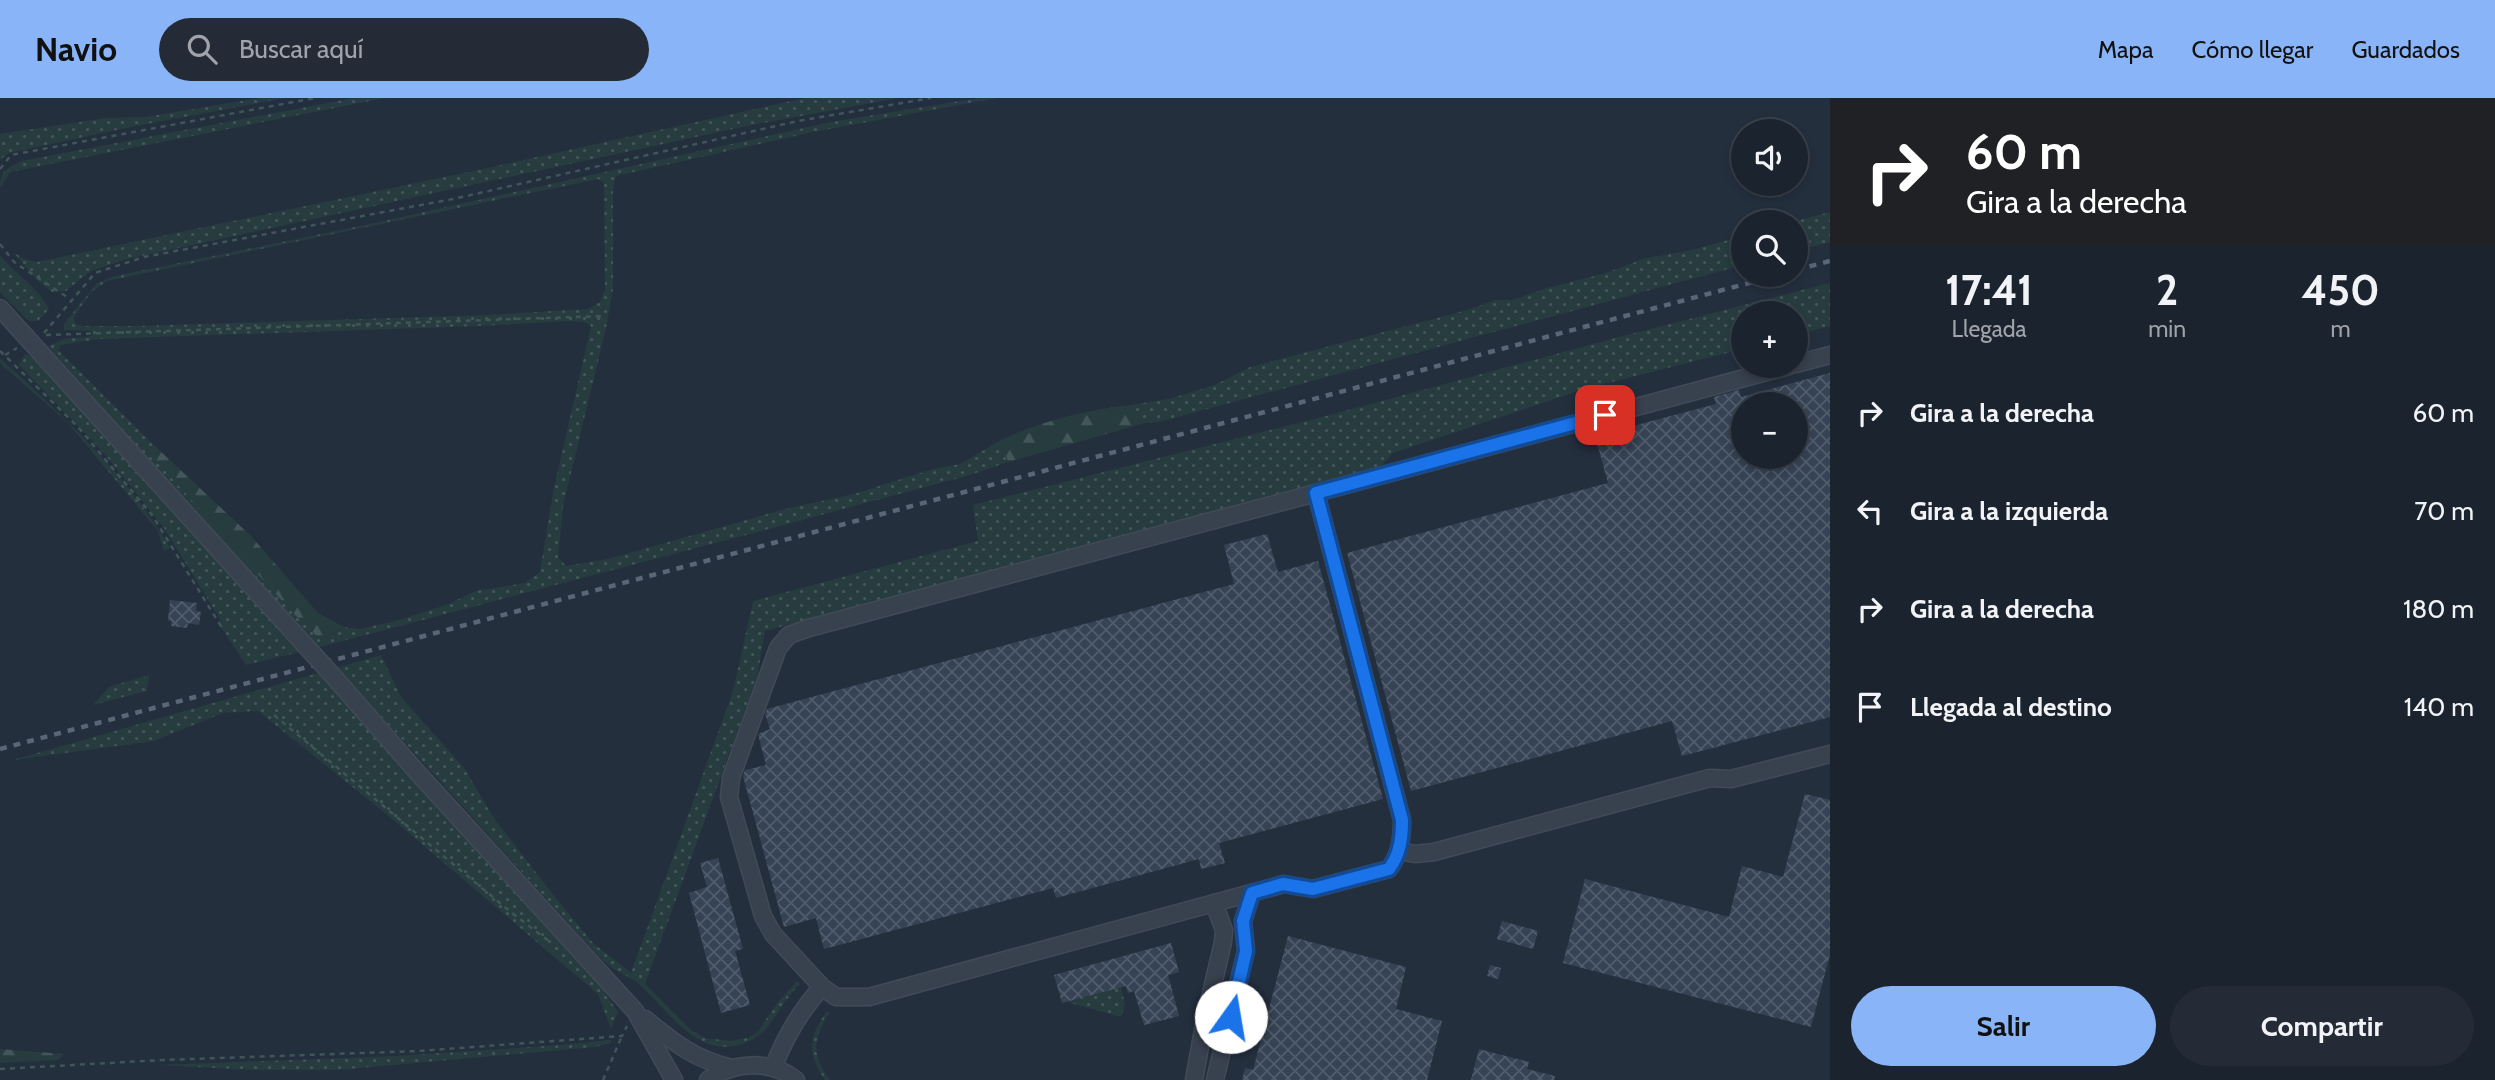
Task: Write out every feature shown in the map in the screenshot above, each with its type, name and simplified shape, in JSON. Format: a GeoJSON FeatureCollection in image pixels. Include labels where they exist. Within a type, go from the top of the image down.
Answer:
{"type":"FeatureCollection","features":[{"type":"Feature","properties":{"kind":"street"},"geometry":{"type":"LineString","coordinates":[[0,308],[635,1011],[683,1050],[701,1059],[731,1068]]}},
{"type":"Feature","properties":{"kind":"street"},"geometry":{"type":"LineString","coordinates":[[1808,361],[1830,355]]}},
{"type":"Feature","properties":{"kind":"street"},"geometry":{"type":"LineString","coordinates":[[1316,493],[1402,820],[1402,840],[1389,869],[1313,889],[1283,884],[869,997],[836,997],[822,987],[773,934],[763,916],[729,797],[731,778],[762,687],[778,648],[789,635],[809,628],[1743,378]]}},
{"type":"Feature","properties":{"kind":"street"},"geometry":{"type":"LineString","coordinates":[[1398,851],[1415,854],[1434,852],[1710,778],[1731,779],[1830,754]]}},
{"type":"Feature","properties":{"kind":"street"},"geometry":{"type":"LineString","coordinates":[[1215,1080],[1246,951],[1243,921],[1252,893]]}},
{"type":"Feature","properties":{"kind":"street"},"geometry":{"type":"LineString","coordinates":[[1194,1080],[1223,942],[1224,930],[1213,904]]}},
{"type":"Feature","properties":{"kind":"street"},"geometry":{"type":"LineString","coordinates":[[773,1068],[783,1042],[822,987]]}},
{"type":"Feature","properties":{"kind":"street"},"geometry":{"type":"LineString","coordinates":[[635,1011],[674,1080]]}},
{"type":"Feature","properties":{"kind":"street"},"geometry":{"type":"LineString","coordinates":[[708,1080],[731,1068],[759,1065],[773,1068],[796,1080]]}},
{"type":"Feature","properties":{"kind":"path"},"geometry":{"type":"LineString","coordinates":[[0,169],[11,155],[315,98]]}},
{"type":"Feature","properties":{"kind":"path"},"geometry":{"type":"LineString","coordinates":[[605,316],[42,335],[94,273],[144,257],[453,199],[798,121],[930,98]]}},
{"type":"Feature","properties":{"kind":"path"},"geometry":{"type":"LineString","coordinates":[[0,244],[14,262],[70,299]]}},
{"type":"Feature","properties":{"kind":"path"},"geometry":{"type":"LineString","coordinates":[[0,351],[78,427],[152,515],[222,628]]}},
{"type":"Feature","properties":{"kind":"path"},"geometry":{"type":"LineString","coordinates":[[274,715],[554,945]]}},
{"type":"Feature","properties":{"kind":"path"},"geometry":{"type":"LineString","coordinates":[[603,1080],[635,1011]]}},
{"type":"Feature","properties":{"kind":"path"},"geometry":{"type":"LineString","coordinates":[[0,1069],[419,1051],[622,1036]]}},
{"type":"Feature","properties":{"kind":"green space"},"geometry":{"type":"Polygon","coordinates":[[[259,98],[285,98],[9,153],[0,160],[0,134],[106,118],[146,117],[259,98]]]}},
{"type":"Feature","properties":{"kind":"green space"},"geometry":{"type":"Polygon","coordinates":[[[354,98],[385,98],[10,172],[0,188],[1,177],[6,170],[22,161],[354,98]]]}},
{"type":"Feature","properties":{"kind":"green space"},"geometry":{"type":"Polygon","coordinates":[[[805,98],[898,98],[747,126],[127,259],[91,271],[66,291],[52,292],[35,278],[13,252],[24,259],[37,262],[483,169],[805,98]]]}},
{"type":"Feature","properties":{"kind":"green space"},"geometry":{"type":"Polygon","coordinates":[[[979,98],[997,98],[813,132],[616,176],[613,189],[613,288],[606,328],[563,506],[558,557],[566,566],[608,559],[785,509],[854,494],[933,469],[960,464],[1001,440],[1008,462],[970,475],[316,648],[48,346],[65,339],[92,336],[92,331],[64,330],[64,324],[97,283],[115,276],[370,224],[831,122],[979,98]],[[598,179],[107,281],[91,292],[74,317],[75,324],[141,326],[486,315],[588,309],[600,302],[605,289],[604,183],[598,179]],[[585,322],[99,339],[61,345],[58,350],[158,449],[152,455],[321,640],[344,627],[359,629],[396,621],[449,604],[475,591],[525,583],[540,572],[554,488],[591,326],[585,322]]]}},
{"type":"Feature","properties":{"kind":"green space"},"geometry":{"type":"Polygon","coordinates":[[[1830,212],[1830,242],[1808,248],[1808,218],[1830,212]]]}},
{"type":"Feature","properties":{"kind":"green space"},"geometry":{"type":"Polygon","coordinates":[[[1731,239],[1731,268],[1159,422],[1145,423],[1130,405],[1169,399],[1215,385],[1250,367],[1464,311],[1496,300],[1513,300],[1606,273],[1643,259],[1731,239]]]}},
{"type":"Feature","properties":{"kind":"green space"},"geometry":{"type":"Polygon","coordinates":[[[0,255],[39,294],[49,309],[38,321],[29,321],[0,292],[0,255]]]}},
{"type":"Feature","properties":{"kind":"green space"},"geometry":{"type":"Polygon","coordinates":[[[1830,283],[1830,326],[1808,332],[1808,301],[1760,301],[1830,283]]]}},
{"type":"Feature","properties":{"kind":"green space"},"geometry":{"type":"Polygon","coordinates":[[[1731,308],[1731,352],[1584,389],[1393,453],[1381,466],[765,631],[757,678],[645,984],[692,1031],[705,1038],[731,1041],[757,1033],[778,1002],[797,981],[800,984],[767,1027],[755,1038],[736,1046],[719,1046],[690,1034],[639,984],[603,960],[341,672],[325,679],[587,967],[618,1012],[611,1029],[598,994],[390,817],[258,711],[223,713],[154,741],[13,760],[381,655],[401,697],[465,769],[493,817],[551,892],[593,943],[631,973],[733,691],[753,601],[978,541],[973,505],[1330,415],[1731,308]]]}},
{"type":"Feature","properties":{"kind":"green space"},"geometry":{"type":"Polygon","coordinates":[[[25,354],[32,356],[118,448],[299,652],[246,665],[219,624],[220,619],[164,528],[103,452],[19,365],[25,354]]]}},
{"type":"Feature","properties":{"kind":"green space"},"geometry":{"type":"Polygon","coordinates":[[[0,358],[70,423],[114,471],[153,521],[170,548],[164,551],[158,531],[68,423],[0,363],[0,358]]]}},
{"type":"Feature","properties":{"kind":"green space"},"geometry":{"type":"Polygon","coordinates":[[[1130,405],[1145,423],[1008,462],[1001,440],[1064,417],[1130,405]]]}},
{"type":"Feature","properties":{"kind":"green space"},"geometry":{"type":"Polygon","coordinates":[[[158,449],[250,535],[318,613],[344,627],[321,640],[293,613],[151,455],[158,449]]]}},
{"type":"Feature","properties":{"kind":"green space"},"geometry":{"type":"Polygon","coordinates":[[[149,675],[147,691],[93,705],[109,687],[149,675]]]}},
{"type":"Feature","properties":{"kind":"green space"},"geometry":{"type":"Polygon","coordinates":[[[1121,987],[1125,1004],[1121,1017],[1067,1002],[1121,987]]]}},
{"type":"Feature","properties":{"kind":"green space"},"geometry":{"type":"Polygon","coordinates":[[[827,1011],[829,1013],[816,1047],[817,1055],[830,1080],[825,1080],[819,1071],[812,1046],[816,1029],[827,1011]]]}},
{"type":"Feature","properties":{"kind":"green space"},"geometry":{"type":"Polygon","coordinates":[[[611,1040],[611,1043],[594,1047],[338,1070],[253,1070],[159,1065],[396,1056],[611,1040]]]}},
{"type":"Feature","properties":{"kind":"green space"},"geometry":{"type":"Polygon","coordinates":[[[0,1049],[64,1054],[58,1060],[0,1063],[0,1049]]]}},
{"type":"Feature","properties":{"kind":"building"},"geometry":{"type":"Polygon","coordinates":[[[1830,373],[1830,717],[1682,756],[1672,721],[1411,791],[1347,553],[1608,483],[1595,436],[1716,404],[1714,397],[1731,392],[1731,469],[1808,469],[1808,392],[1760,392],[1830,373]]]}},
{"type":"Feature","properties":{"kind":"building"},"geometry":{"type":"Polygon","coordinates":[[[1267,534],[1278,572],[1318,561],[1383,799],[1219,843],[1225,863],[1201,869],[1199,859],[1056,898],[1053,888],[824,949],[816,918],[784,927],[743,776],[745,770],[766,765],[758,734],[770,729],[765,714],[767,709],[1234,584],[1224,545],[1267,534]]]}},
{"type":"Feature","properties":{"kind":"building"},"geometry":{"type":"Polygon","coordinates":[[[170,600],[197,603],[196,611],[201,612],[199,625],[188,623],[187,628],[171,626],[171,621],[168,621],[170,600]]]}},
{"type":"Feature","properties":{"kind":"building"},"geometry":{"type":"Polygon","coordinates":[[[1805,794],[1830,800],[1830,954],[1811,1027],[1563,963],[1585,879],[1729,917],[1742,866],[1783,877],[1805,794]]]}},
{"type":"Feature","properties":{"kind":"building"},"geometry":{"type":"Polygon","coordinates":[[[718,858],[743,949],[735,951],[750,1005],[721,1013],[689,893],[707,887],[700,863],[718,858]]]}},
{"type":"Feature","properties":{"kind":"building"},"geometry":{"type":"Polygon","coordinates":[[[1502,921],[1538,931],[1533,949],[1497,939],[1502,921]]]}},
{"type":"Feature","properties":{"kind":"building"},"geometry":{"type":"Polygon","coordinates":[[[1288,936],[1406,967],[1396,1009],[1442,1021],[1427,1080],[1242,1080],[1245,1068],[1253,1070],[1288,936]]]}},
{"type":"Feature","properties":{"kind":"building"},"geometry":{"type":"Polygon","coordinates":[[[1171,943],[1179,972],[1168,975],[1179,1016],[1144,1025],[1134,991],[1128,993],[1126,986],[1062,1003],[1054,975],[1171,943]]]}},
{"type":"Feature","properties":{"kind":"building"},"geometry":{"type":"Polygon","coordinates":[[[1490,965],[1501,968],[1498,979],[1487,976],[1490,965]]]}},
{"type":"Feature","properties":{"kind":"building"},"geometry":{"type":"Polygon","coordinates":[[[1479,1049],[1529,1062],[1527,1069],[1555,1076],[1554,1080],[1471,1080],[1479,1049]]]}},
{"type":"Feature","properties":{"kind":"railway"},"geometry":{"type":"LineString","coordinates":[[1808,267],[1830,261]]}},
{"type":"Feature","properties":{"kind":"railway"},"geometry":{"type":"LineString","coordinates":[[0,749],[1734,287]]}},
{"type":"Feature","properties":{"kind":"route"},"geometry":{"type":"LineString","coordinates":[[1231,1017],[1246,951],[1243,921],[1252,893],[1283,884],[1313,889],[1389,869],[1396,860],[1402,840],[1402,820],[1316,493],[1605,415]]}}]}
